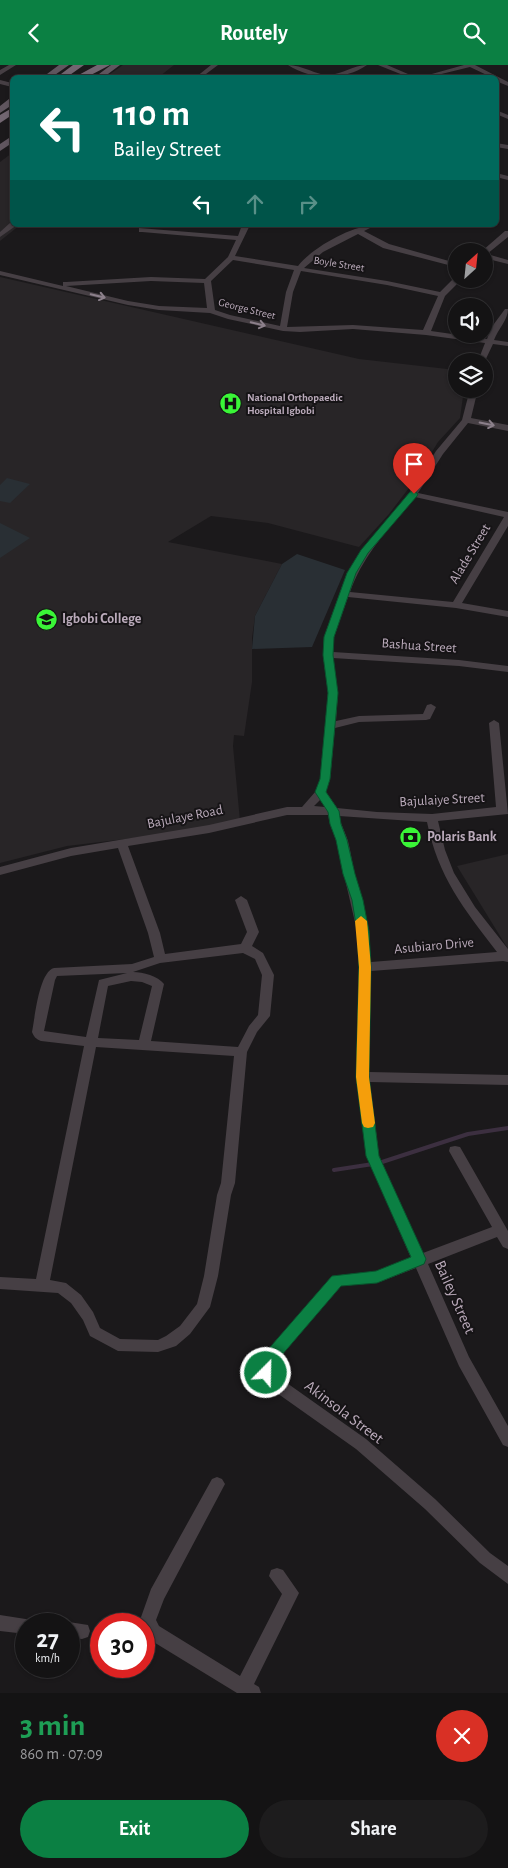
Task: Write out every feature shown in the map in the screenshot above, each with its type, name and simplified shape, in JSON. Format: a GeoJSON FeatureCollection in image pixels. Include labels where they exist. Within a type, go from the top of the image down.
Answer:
{"type":"FeatureCollection","features":[{"type":"Feature","properties":{"kind":"highway"},"geometry":{"type":"LineString","coordinates":[[64,75],[79,65]]}},
{"type":"Feature","properties":{"kind":"highway"},"geometry":{"type":"LineString","coordinates":[[76,75],[90,65]]}},
{"type":"Feature","properties":{"kind":"highway"},"geometry":{"type":"LineString","coordinates":[[84,75],[105,65]]}},
{"type":"Feature","properties":{"kind":"highway"},"geometry":{"type":"LineString","coordinates":[[0,120],[8,107]]}},
{"type":"Feature","properties":{"kind":"main road"},"geometry":{"type":"LineString","coordinates":[[49,75],[65,65]]}},
{"type":"Feature","properties":{"kind":"main road"},"geometry":{"type":"LineString","coordinates":[[102,75],[116,65]]}},
{"type":"Feature","properties":{"kind":"main road"},"geometry":{"type":"LineString","coordinates":[[0,149],[10,141]]}},
{"type":"Feature","properties":{"kind":"street"},"geometry":{"type":"LineString","coordinates":[[0,73],[9,65]]}},
{"type":"Feature","properties":{"kind":"street"},"geometry":{"type":"LineString","coordinates":[[204,75],[214,65]]}},
{"type":"Feature","properties":{"kind":"street"},"geometry":{"type":"LineString","coordinates":[[291,65],[323,75]]}},
{"type":"Feature","properties":{"kind":"street"},"geometry":{"type":"LineString","coordinates":[[335,75],[364,65]]}},
{"type":"Feature","properties":{"kind":"street"},"geometry":{"type":"LineString","coordinates":[[381,65],[407,75]]}},
{"type":"Feature","properties":{"kind":"street"},"geometry":{"type":"LineString","coordinates":[[432,75],[470,65],[489,75]]}},
{"type":"Feature","properties":{"kind":"street"},"geometry":{"type":"LineString","coordinates":[[0,235],[10,227]]}},
{"type":"Feature","properties":{"kind":"street"},"geometry":{"type":"LineString","coordinates":[[54,285],[151,279],[207,281],[231,258],[245,227]]}},
{"type":"Feature","properties":{"kind":"street"},"geometry":{"type":"LineString","coordinates":[[283,329],[288,300],[296,273],[323,248],[367,227]]}},
{"type":"Feature","properties":{"kind":"street"},"geometry":{"type":"LineString","coordinates":[[142,229],[240,237]]}},
{"type":"Feature","properties":{"kind":"street"},"geometry":{"type":"LineString","coordinates":[[358,231],[386,246],[448,263]]}},
{"type":"Feature","properties":{"kind":"street"},"geometry":{"type":"LineString","coordinates":[[493,246],[508,233]]}},
{"type":"Feature","properties":{"kind":"street"},"geometry":{"type":"LineString","coordinates":[[493,257],[508,262]]}},
{"type":"Feature","properties":{"kind":"street","name":"Boyle Street"},"geometry":{"type":"LineString","coordinates":[[231,258],[387,283],[442,295]]}},
{"type":"Feature","properties":{"kind":"street","name":"George Street"},"geometry":{"type":"LineString","coordinates":[[0,273],[159,308],[211,311],[283,329],[300,331],[353,327],[448,336]]}},
{"type":"Feature","properties":{"kind":"street"},"geometry":{"type":"LineString","coordinates":[[207,281],[211,311]]}},
{"type":"Feature","properties":{"kind":"street"},"geometry":{"type":"LineString","coordinates":[[426,333],[442,295],[449,288]]}},
{"type":"Feature","properties":{"kind":"street"},"geometry":{"type":"LineString","coordinates":[[493,334],[495,328],[508,311]]}},
{"type":"Feature","properties":{"kind":"street","name":"George Street"},"geometry":{"type":"LineString","coordinates":[[493,341],[508,344]]}},
{"type":"Feature","properties":{"kind":"street"},"geometry":{"type":"LineString","coordinates":[[305,810],[321,792],[325,779],[333,693],[328,652],[329,637],[352,573],[365,552],[414,494],[439,453],[466,420],[472,398]]}},
{"type":"Feature","properties":{"kind":"street"},"geometry":{"type":"LineString","coordinates":[[466,420],[508,428]]}},
{"type":"Feature","properties":{"kind":"street"},"geometry":{"type":"LineString","coordinates":[[414,494],[508,516]]}},
{"type":"Feature","properties":{"kind":"street","name":"Alade Street"},"geometry":{"type":"LineString","coordinates":[[456,605],[508,516]]}},
{"type":"Feature","properties":{"kind":"street"},"geometry":{"type":"LineString","coordinates":[[344,594],[456,605],[508,614]]}},
{"type":"Feature","properties":{"kind":"street","name":"Bashua Street"},"geometry":{"type":"LineString","coordinates":[[328,652],[508,669]]}},
{"type":"Feature","properties":{"kind":"street"},"geometry":{"type":"LineString","coordinates":[[331,725],[359,719],[426,717],[431,707]]}},
{"type":"Feature","properties":{"kind":"street"},"geometry":{"type":"LineString","coordinates":[[494,723],[505,811]]}},
{"type":"Feature","properties":{"kind":"street","name":"Bailey Street"},"geometry":{"type":"LineString","coordinates":[[321,792],[333,811],[335,824],[342,840],[349,874],[358,900],[363,931],[365,967],[363,1077],[375,1161],[464,1361],[508,1440]]}},
{"type":"Feature","properties":{"kind":"street","name":"Bajulaye Road"},"geometry":{"type":"LineString","coordinates":[[0,871],[71,852],[209,829],[287,811],[333,811],[377,816]]}},
{"type":"Feature","properties":{"kind":"street","name":"Bajulaiye Street"},"geometry":{"type":"LineString","coordinates":[[377,816],[432,818],[505,811]]}},
{"type":"Feature","properties":{"kind":"street"},"geometry":{"type":"LineString","coordinates":[[432,818],[441,857],[451,880],[507,957]]}},
{"type":"Feature","properties":{"kind":"street"},"geometry":{"type":"LineString","coordinates":[[122,845],[154,933],[160,959]]}},
{"type":"Feature","properties":{"kind":"street"},"geometry":{"type":"LineString","coordinates":[[241,900],[253,932],[246,948]]}},
{"type":"Feature","properties":{"kind":"street"},"geometry":{"type":"LineString","coordinates":[[0,1283],[61,1287],[76,1299],[88,1316],[95,1332],[118,1345],[158,1346],[171,1341],[185,1330],[203,1307],[211,1276],[224,1195],[228,1183],[241,1052],[253,1029],[264,1016],[268,975],[259,955],[246,948],[160,959],[132,968],[54,972],[47,988],[38,1031],[41,1036],[91,1042],[241,1052]]}},
{"type":"Feature","properties":{"kind":"street","name":"Asubiaro Drive"},"geometry":{"type":"LineString","coordinates":[[365,967],[507,957]]}},
{"type":"Feature","properties":{"kind":"street"},"geometry":{"type":"LineString","coordinates":[[42,1285],[103,983],[128,977],[144,977],[158,984],[144,1045]]}},
{"type":"Feature","properties":{"kind":"street"},"geometry":{"type":"LineString","coordinates":[[363,1077],[508,1080]]}},
{"type":"Feature","properties":{"kind":"street"},"geometry":{"type":"LineString","coordinates":[[455,1151],[508,1243]]}},
{"type":"Feature","properties":{"kind":"street"},"geometry":{"type":"LineString","coordinates":[[419,1259],[500,1230]]}},
{"type":"Feature","properties":{"kind":"street","name":"Akinsola Street"},"geometry":{"type":"LineString","coordinates":[[419,1259],[377,1277],[337,1280],[270,1358],[266,1364],[266,1373],[272,1381],[362,1445],[430,1504],[486,1559],[508,1576]]}},
{"type":"Feature","properties":{"kind":"street"},"geometry":{"type":"LineString","coordinates":[[217,1483],[157,1595],[148,1621],[153,1632],[248,1690],[291,1593],[277,1577]]}},
{"type":"Feature","properties":{"kind":"street"},"geometry":{"type":"LineString","coordinates":[[0,1623],[15,1624]]}},
{"type":"Feature","properties":{"kind":"shaded area"},"geometry":{"type":"Polygon","coordinates":[[[123,65],[174,65],[161,75],[109,75],[123,65]]]}},
{"type":"Feature","properties":{"kind":"shaded area"},"geometry":{"type":"Polygon","coordinates":[[[10,154],[10,227],[18,227],[0,241],[0,162],[10,154]]]}},
{"type":"Feature","properties":{"kind":"shaded area"},"geometry":{"type":"Polygon","coordinates":[[[0,277],[359,359],[448,369],[448,398],[463,398],[460,418],[438,442],[415,480],[389,514],[359,547],[268,523],[211,516],[168,542],[282,564],[255,616],[252,638],[252,682],[244,736],[234,735],[233,746],[240,821],[151,836],[67,846],[0,863],[0,277]]]}},
{"type":"Feature","properties":{"kind":"shaded area"},"geometry":{"type":"Polygon","coordinates":[[[7,478],[30,484],[10,503],[0,501],[0,485],[7,478]]]}},
{"type":"Feature","properties":{"kind":"shaded area"},"geometry":{"type":"Polygon","coordinates":[[[0,523],[30,538],[0,558],[0,523]]]}},
{"type":"Feature","properties":{"kind":"shaded area"},"geometry":{"type":"Polygon","coordinates":[[[297,554],[345,570],[312,647],[252,649],[255,616],[282,564],[297,554]]]}},
{"type":"Feature","properties":{"kind":"shaded area"},"geometry":{"type":"Polygon","coordinates":[[[508,854],[508,949],[457,866],[508,854]]]}},
{"type":"Feature","properties":{"kind":"waterway"},"geometry":{"type":"LineString","coordinates":[[379,1163],[468,1134],[508,1128]]}},
{"type":"Feature","properties":{"kind":"waterway"},"geometry":{"type":"LineString","coordinates":[[334,1170],[373,1164]]}},
{"type":"Feature","properties":{"kind":"slow traffic"},"geometry":{"type":"LineString","coordinates":[[361,921],[365,967],[362,1022],[363,1077],[368,1123]]}},
{"type":"Feature","properties":{"kind":"place","name":"National Orthopaedic Hospital Igbobi"},"geometry":{"type":"Point","coordinates":[231,403]}},
{"type":"Feature","properties":{"kind":"place","name":"Igbobi College"},"geometry":{"type":"Point","coordinates":[46,619]}},
{"type":"Feature","properties":{"kind":"place","name":"Polaris Bank"},"geometry":{"type":"Point","coordinates":[411,837]}},
{"type":"Feature","properties":{"kind":"route"},"geometry":{"type":"LineString","coordinates":[[266,1373],[266,1364],[270,1358],[337,1280],[377,1277],[419,1259],[389,1196],[373,1156],[363,1077],[362,1022],[365,967],[363,931],[358,900],[349,874],[342,840],[335,824],[333,811],[321,792],[325,779],[333,693],[328,655],[329,637],[352,573],[365,552],[414,494]]}}]}
